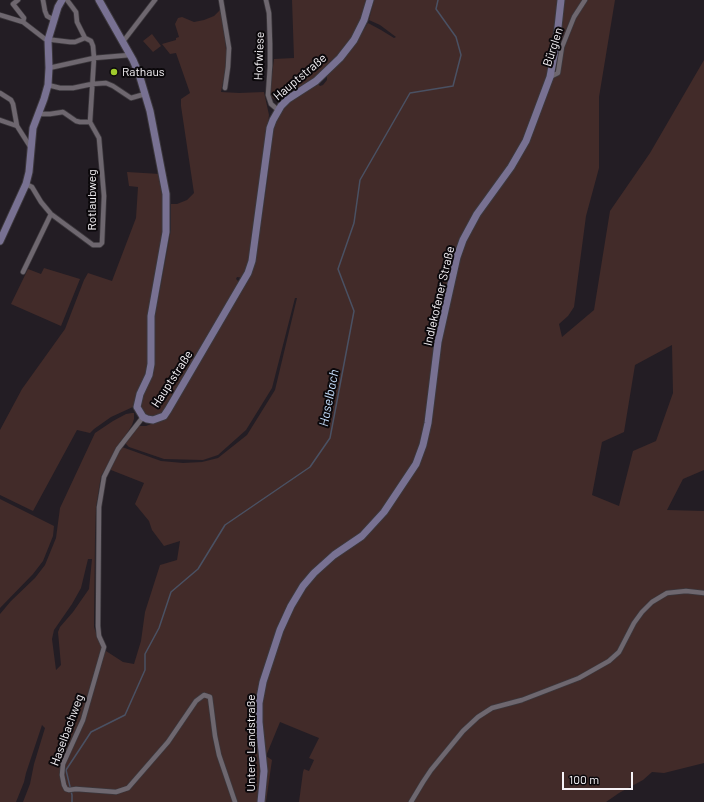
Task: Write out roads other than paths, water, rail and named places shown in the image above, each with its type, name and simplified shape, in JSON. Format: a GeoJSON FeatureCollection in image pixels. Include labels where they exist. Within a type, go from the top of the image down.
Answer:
{"type":"FeatureCollection","features":[{"type":"Feature","properties":{"kind":"street"},"geometry":{"type":"LineString","coordinates":[[18,0],[14,4],[24,18],[22,22]]}},
{"type":"Feature","properties":{"kind":"street"},"geometry":{"type":"LineString","coordinates":[[43,0],[47,16],[54,20]]}},
{"type":"Feature","properties":{"kind":"street"},"geometry":{"type":"LineString","coordinates":[[0,241],[26,184],[30,164],[33,128],[48,85],[48,40],[62,0]]}},
{"type":"Feature","properties":{"kind":"street"},"geometry":{"type":"LineString","coordinates":[[39,114],[63,112],[76,121],[90,122],[94,58],[93,46],[90,41],[85,38],[77,22],[76,12],[67,0]]}},
{"type":"Feature","properties":{"kind":"street","name":"Hauptstraße"},"geometry":{"type":"LineString","coordinates":[[99,0],[139,74],[150,111],[166,194],[166,232],[151,316],[151,364],[149,375],[140,394],[137,406],[142,417],[147,419],[157,419],[164,416],[248,273],[252,261],[270,128],[278,110],[288,99],[316,81],[340,58],[354,40],[364,20],[370,0]]}},
{"type":"Feature","properties":{"kind":"street"},"geometry":{"type":"LineString","coordinates":[[122,42],[126,40],[155,0]]}},
{"type":"Feature","properties":{"kind":"street"},"geometry":{"type":"LineString","coordinates":[[221,0],[229,48],[225,88]]}},
{"type":"Feature","properties":{"kind":"street","name":"Hofwiese"},"geometry":{"type":"LineString","coordinates":[[266,0],[269,13],[270,43],[268,95],[271,104],[278,110]]}},
{"type":"Feature","properties":{"kind":"street","name":"Indlekofener Straße"},"geometry":{"type":"LineString","coordinates":[[384,512],[416,464],[423,446],[428,424],[438,342],[452,275],[459,251],[477,214],[511,167],[526,141],[550,77],[556,46],[561,0]]}},
{"type":"Feature","properties":{"kind":"street","name":"Bürglen"},"geometry":{"type":"LineString","coordinates":[[550,77],[558,73],[562,47],[574,18],[585,0]]}},
{"type":"Feature","properties":{"kind":"street"},"geometry":{"type":"LineString","coordinates":[[0,15],[22,22],[48,40],[75,42],[85,38]]}},
{"type":"Feature","properties":{"kind":"street"},"geometry":{"type":"LineString","coordinates":[[49,68],[94,58],[130,55]]}},
{"type":"Feature","properties":{"kind":"street"},"geometry":{"type":"LineString","coordinates":[[48,85],[60,88],[73,88],[106,83],[131,98],[145,94]]}},
{"type":"Feature","properties":{"kind":"street"},"geometry":{"type":"LineString","coordinates":[[0,93],[11,100],[17,126],[31,148]]}},
{"type":"Feature","properties":{"kind":"street"},"geometry":{"type":"LineString","coordinates":[[0,120],[17,126]]}},
{"type":"Feature","properties":{"kind":"street","name":"Rotlaubweg"},"geometry":{"type":"LineString","coordinates":[[26,184],[32,187],[51,214],[93,245],[100,245],[102,242],[104,196],[102,169],[99,138],[90,122]]}},
{"type":"Feature","properties":{"kind":"street"},"geometry":{"type":"LineString","coordinates":[[23,272],[51,214]]}},
{"type":"Feature","properties":{"kind":"street","name":"Haselbachweg"},"geometry":{"type":"LineString","coordinates":[[142,417],[118,449],[104,477],[99,507],[98,626],[99,636],[104,647],[83,720],[64,764],[62,775],[64,785],[66,789],[69,790],[76,789],[116,792],[128,788],[168,742],[196,701],[204,695],[210,697],[219,755],[235,802]]}},
{"type":"Feature","properties":{"kind":"street","name":"Untere Landstraße"},"geometry":{"type":"LineString","coordinates":[[261,802],[264,771],[259,722],[259,703],[262,682],[280,630],[291,606],[303,586],[314,573],[334,555],[362,536],[384,512]]}},
{"type":"Feature","properties":{"kind":"street"},"geometry":{"type":"LineString","coordinates":[[411,802],[431,770],[454,742],[478,717],[492,708],[522,700],[579,678],[609,661],[619,652],[634,623],[642,612],[652,602],[667,593],[682,591],[704,593]]}},
{"type":"Feature","properties":{"kind":"waterway","name":"Haselbach"},"geometry":{"type":"LineString","coordinates":[[72,802],[72,795],[66,770],[91,732],[125,715],[145,670],[145,654],[159,628],[171,592],[198,569],[225,525],[310,467],[330,438],[354,311],[338,269],[354,223],[360,180],[410,93],[453,86],[461,55],[456,37],[436,9],[438,0]]}},
{"type":"Feature","properties":{"kind":"place","name":"Rathaus"},"geometry":{"type":"Point","coordinates":[114,72]}}]}
